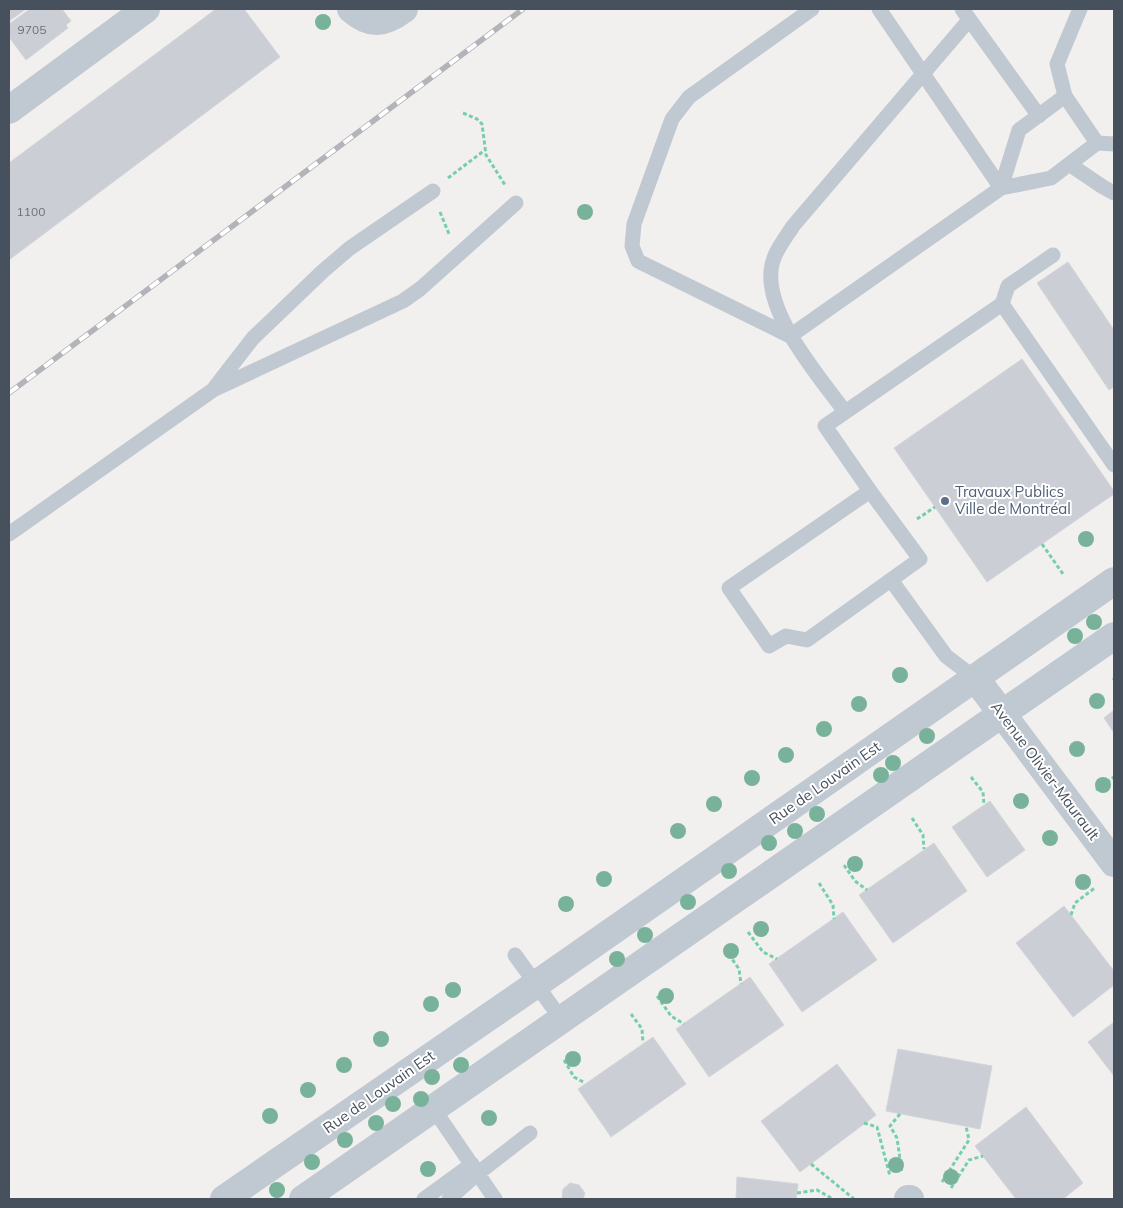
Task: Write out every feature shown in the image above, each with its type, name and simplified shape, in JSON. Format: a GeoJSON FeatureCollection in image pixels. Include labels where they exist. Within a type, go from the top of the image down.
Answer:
{"type":"FeatureCollection","features":[{"type":"Feature","properties":{"kind":"street"},"geometry":{"type":"LineString","coordinates":[[361,15],[380,21],[391,18],[404,9]]}},
{"type":"Feature","properties":{"kind":"street"},"geometry":{"type":"LineString","coordinates":[[9,110],[139,11]]}},
{"type":"Feature","properties":{"kind":"street","name":"Rue de Louvain Est"},"geometry":{"type":"LineString","coordinates":[[224,1199],[535,985],[1114,581]]}},
{"type":"Feature","properties":{"kind":"street"},"geometry":{"type":"LineString","coordinates":[[302,1199],[1114,636]]}},
{"type":"Feature","properties":{"kind":"street","name":"Avenue Olivier-Maurault"},"geometry":{"type":"LineString","coordinates":[[976,678],[1114,863]]}},
{"type":"Feature","properties":{"kind":"lane"},"geometry":{"type":"LineString","coordinates":[[790,336],[638,261],[632,246],[634,224],[672,119],[689,97],[812,9]]}},
{"type":"Feature","properties":{"kind":"lane"},"geometry":{"type":"LineString","coordinates":[[878,9],[1001,188]]}},
{"type":"Feature","properties":{"kind":"lane"},"geometry":{"type":"LineString","coordinates":[[1080,9],[1057,64],[1065,96],[1097,143]]}},
{"type":"Feature","properties":{"kind":"lane"},"geometry":{"type":"LineString","coordinates":[[845,412],[790,336],[771,288],[771,269],[778,249],[794,226],[923,74],[966,14],[1039,116]]}},
{"type":"Feature","properties":{"kind":"lane"},"geometry":{"type":"LineString","coordinates":[[1001,188],[1019,130],[1065,96]]}},
{"type":"Feature","properties":{"kind":"lane"},"geometry":{"type":"LineString","coordinates":[[790,336],[1001,188],[1051,178],[1097,143],[1114,144]]}},
{"type":"Feature","properties":{"kind":"lane"},"geometry":{"type":"LineString","coordinates":[[1069,164],[1114,193]]}},
{"type":"Feature","properties":{"kind":"lane"},"geometry":{"type":"LineString","coordinates":[[213,390],[253,338],[323,271],[350,248],[433,191]]}},
{"type":"Feature","properties":{"kind":"lane"},"geometry":{"type":"LineString","coordinates":[[9,534],[213,390],[403,301],[420,289],[516,203]]}},
{"type":"Feature","properties":{"kind":"lane"},"geometry":{"type":"LineString","coordinates":[[870,491],[730,588],[769,646],[786,636],[807,640],[920,559],[825,426],[1002,304],[1008,286],[1053,255]]}},
{"type":"Feature","properties":{"kind":"lane"},"geometry":{"type":"LineString","coordinates":[[1002,304],[1114,465]]}},
{"type":"Feature","properties":{"kind":"lane"},"geometry":{"type":"LineString","coordinates":[[891,580],[946,656],[976,678]]}},
{"type":"Feature","properties":{"kind":"lane"},"geometry":{"type":"LineString","coordinates":[[515,955],[561,1019]]}},
{"type":"Feature","properties":{"kind":"lane"},"geometry":{"type":"LineString","coordinates":[[434,1108],[495,1199]]}},
{"type":"Feature","properties":{"kind":"lane"},"geometry":{"type":"LineString","coordinates":[[424,1199],[530,1134]]}},
{"type":"Feature","properties":{"kind":"lane"},"geometry":{"type":"LineString","coordinates":[[449,1199],[474,1169]]}},
{"type":"Feature","properties":{"kind":"path"},"geometry":{"type":"LineString","coordinates":[[463,113],[468,117],[477,119],[482,124],[486,155],[516,203]]}},
{"type":"Feature","properties":{"kind":"path"},"geometry":{"type":"LineString","coordinates":[[461,253],[444,224],[433,191],[485,150]]}},
{"type":"Feature","properties":{"kind":"path"},"geometry":{"type":"LineString","coordinates":[[1042,544],[1063,574]]}},
{"type":"Feature","properties":{"kind":"path"},"geometry":{"type":"LineString","coordinates":[[971,777],[983,792],[984,805]]}},
{"type":"Feature","properties":{"kind":"path"},"geometry":{"type":"LineString","coordinates":[[1096,790],[1114,777]]}},
{"type":"Feature","properties":{"kind":"path"},"geometry":{"type":"LineString","coordinates":[[912,818],[923,835],[924,849]]}},
{"type":"Feature","properties":{"kind":"path"},"geometry":{"type":"LineString","coordinates":[[844,866],[855,880],[867,890]]}},
{"type":"Feature","properties":{"kind":"path"},"geometry":{"type":"LineString","coordinates":[[819,883],[833,905],[834,919]]}},
{"type":"Feature","properties":{"kind":"path"},"geometry":{"type":"LineString","coordinates":[[1071,915],[1075,903],[1096,887]]}},
{"type":"Feature","properties":{"kind":"path"},"geometry":{"type":"LineString","coordinates":[[748,932],[763,952],[777,959]]}},
{"type":"Feature","properties":{"kind":"path"},"geometry":{"type":"LineString","coordinates":[[725,949],[739,968],[741,984]]}},
{"type":"Feature","properties":{"kind":"path"},"geometry":{"type":"LineString","coordinates":[[657,996],[671,1016],[684,1024]]}},
{"type":"Feature","properties":{"kind":"path"},"geometry":{"type":"LineString","coordinates":[[631,1014],[642,1029],[643,1044]]}},
{"type":"Feature","properties":{"kind":"path"},"geometry":{"type":"LineString","coordinates":[[564,1060],[574,1077],[586,1083]]}},
{"type":"Feature","properties":{"kind":"path"},"geometry":{"type":"LineString","coordinates":[[900,1114],[890,1126],[897,1138],[902,1173]]}},
{"type":"Feature","properties":{"kind":"path"},"geometry":{"type":"LineString","coordinates":[[864,1123],[877,1127],[890,1176]]}},
{"type":"Feature","properties":{"kind":"path"},"geometry":{"type":"LineString","coordinates":[[942,1182],[969,1140],[966,1126]]}},
{"type":"Feature","properties":{"kind":"path"},"geometry":{"type":"LineString","coordinates":[[951,1188],[969,1160],[983,1156]]}},
{"type":"Feature","properties":{"kind":"path"},"geometry":{"type":"LineString","coordinates":[[811,1164],[854,1199]]}},
{"type":"Feature","properties":{"kind":"path"},"geometry":{"type":"LineString","coordinates":[[797,1193],[817,1190],[833,1199]]}},
{"type":"Feature","properties":{"kind":"building"},"geometry":{"type":"Polygon","coordinates":[[[9,9],[26,9],[9,21],[9,9]]]}},
{"type":"Feature","properties":{"kind":"building"},"geometry":{"type":"Polygon","coordinates":[[[30,9],[62,9],[71,21],[66,25],[68,28],[26,60],[9,37],[9,24],[30,9]]]}},
{"type":"Feature","properties":{"kind":"building"},"geometry":{"type":"Polygon","coordinates":[[[216,9],[244,9],[280,57],[9,260],[9,163],[216,9]]]}},
{"type":"Feature","properties":{"kind":"building"},"geometry":{"type":"Polygon","coordinates":[[[1068,262],[1114,330],[1114,387],[1109,390],[1037,283],[1068,262]]]}},
{"type":"Feature","properties":{"kind":"building"},"geometry":{"type":"Polygon","coordinates":[[[1022,359],[1114,491],[1114,494],[987,582],[894,448],[1022,359]]]}},
{"type":"Feature","properties":{"kind":"building"},"geometry":{"type":"Polygon","coordinates":[[[1114,710],[1114,733],[1104,718],[1114,710]]]}},
{"type":"Feature","properties":{"kind":"building"},"geometry":{"type":"Polygon","coordinates":[[[990,801],[1025,850],[987,877],[952,827],[990,801]]]}},
{"type":"Feature","properties":{"kind":"building"},"geometry":{"type":"Polygon","coordinates":[[[934,843],[967,891],[893,943],[859,895],[934,843]]]}},
{"type":"Feature","properties":{"kind":"building"},"geometry":{"type":"Polygon","coordinates":[[[1064,906],[1114,971],[1114,985],[1073,1017],[1016,943],[1064,906]]]}},
{"type":"Feature","properties":{"kind":"building"},"geometry":{"type":"Polygon","coordinates":[[[843,912],[877,960],[802,1012],[769,964],[843,912]]]}},
{"type":"Feature","properties":{"kind":"building"},"geometry":{"type":"Polygon","coordinates":[[[750,977],[784,1025],[709,1077],[676,1029],[750,977]]]}},
{"type":"Feature","properties":{"kind":"building"},"geometry":{"type":"Polygon","coordinates":[[[1114,1022],[1114,1076],[1088,1042],[1114,1022]]]}},
{"type":"Feature","properties":{"kind":"building"},"geometry":{"type":"Polygon","coordinates":[[[653,1037],[686,1084],[611,1137],[578,1089],[653,1037]]]}},
{"type":"Feature","properties":{"kind":"building"},"geometry":{"type":"Polygon","coordinates":[[[898,1049],[992,1066],[980,1129],[886,1111],[898,1049]]]}},
{"type":"Feature","properties":{"kind":"building"},"geometry":{"type":"Polygon","coordinates":[[[837,1064],[876,1115],[800,1172],[761,1121],[837,1064]]]}},
{"type":"Feature","properties":{"kind":"building"},"geometry":{"type":"Polygon","coordinates":[[[1026,1107],[1083,1183],[1063,1199],[1016,1199],[975,1146],[1026,1107]]]}},
{"type":"Feature","properties":{"kind":"building"},"geometry":{"type":"Polygon","coordinates":[[[737,1177],[798,1184],[796,1199],[736,1199],[737,1177]]]}},
{"type":"Feature","properties":{"kind":"building"},"geometry":{"type":"Polygon","coordinates":[[[570,1183],[579,1185],[585,1193],[583,1199],[562,1199],[563,1189],[570,1183]]]}},
{"type":"Feature","properties":{"kind":"railway"},"geometry":{"type":"LineString","coordinates":[[9,393],[523,9]]}},
{"type":"Feature","properties":{"kind":"place","name":"Travaux Publics Ville de Montréal"},"geometry":{"type":"Point","coordinates":[945,501]}}]}
